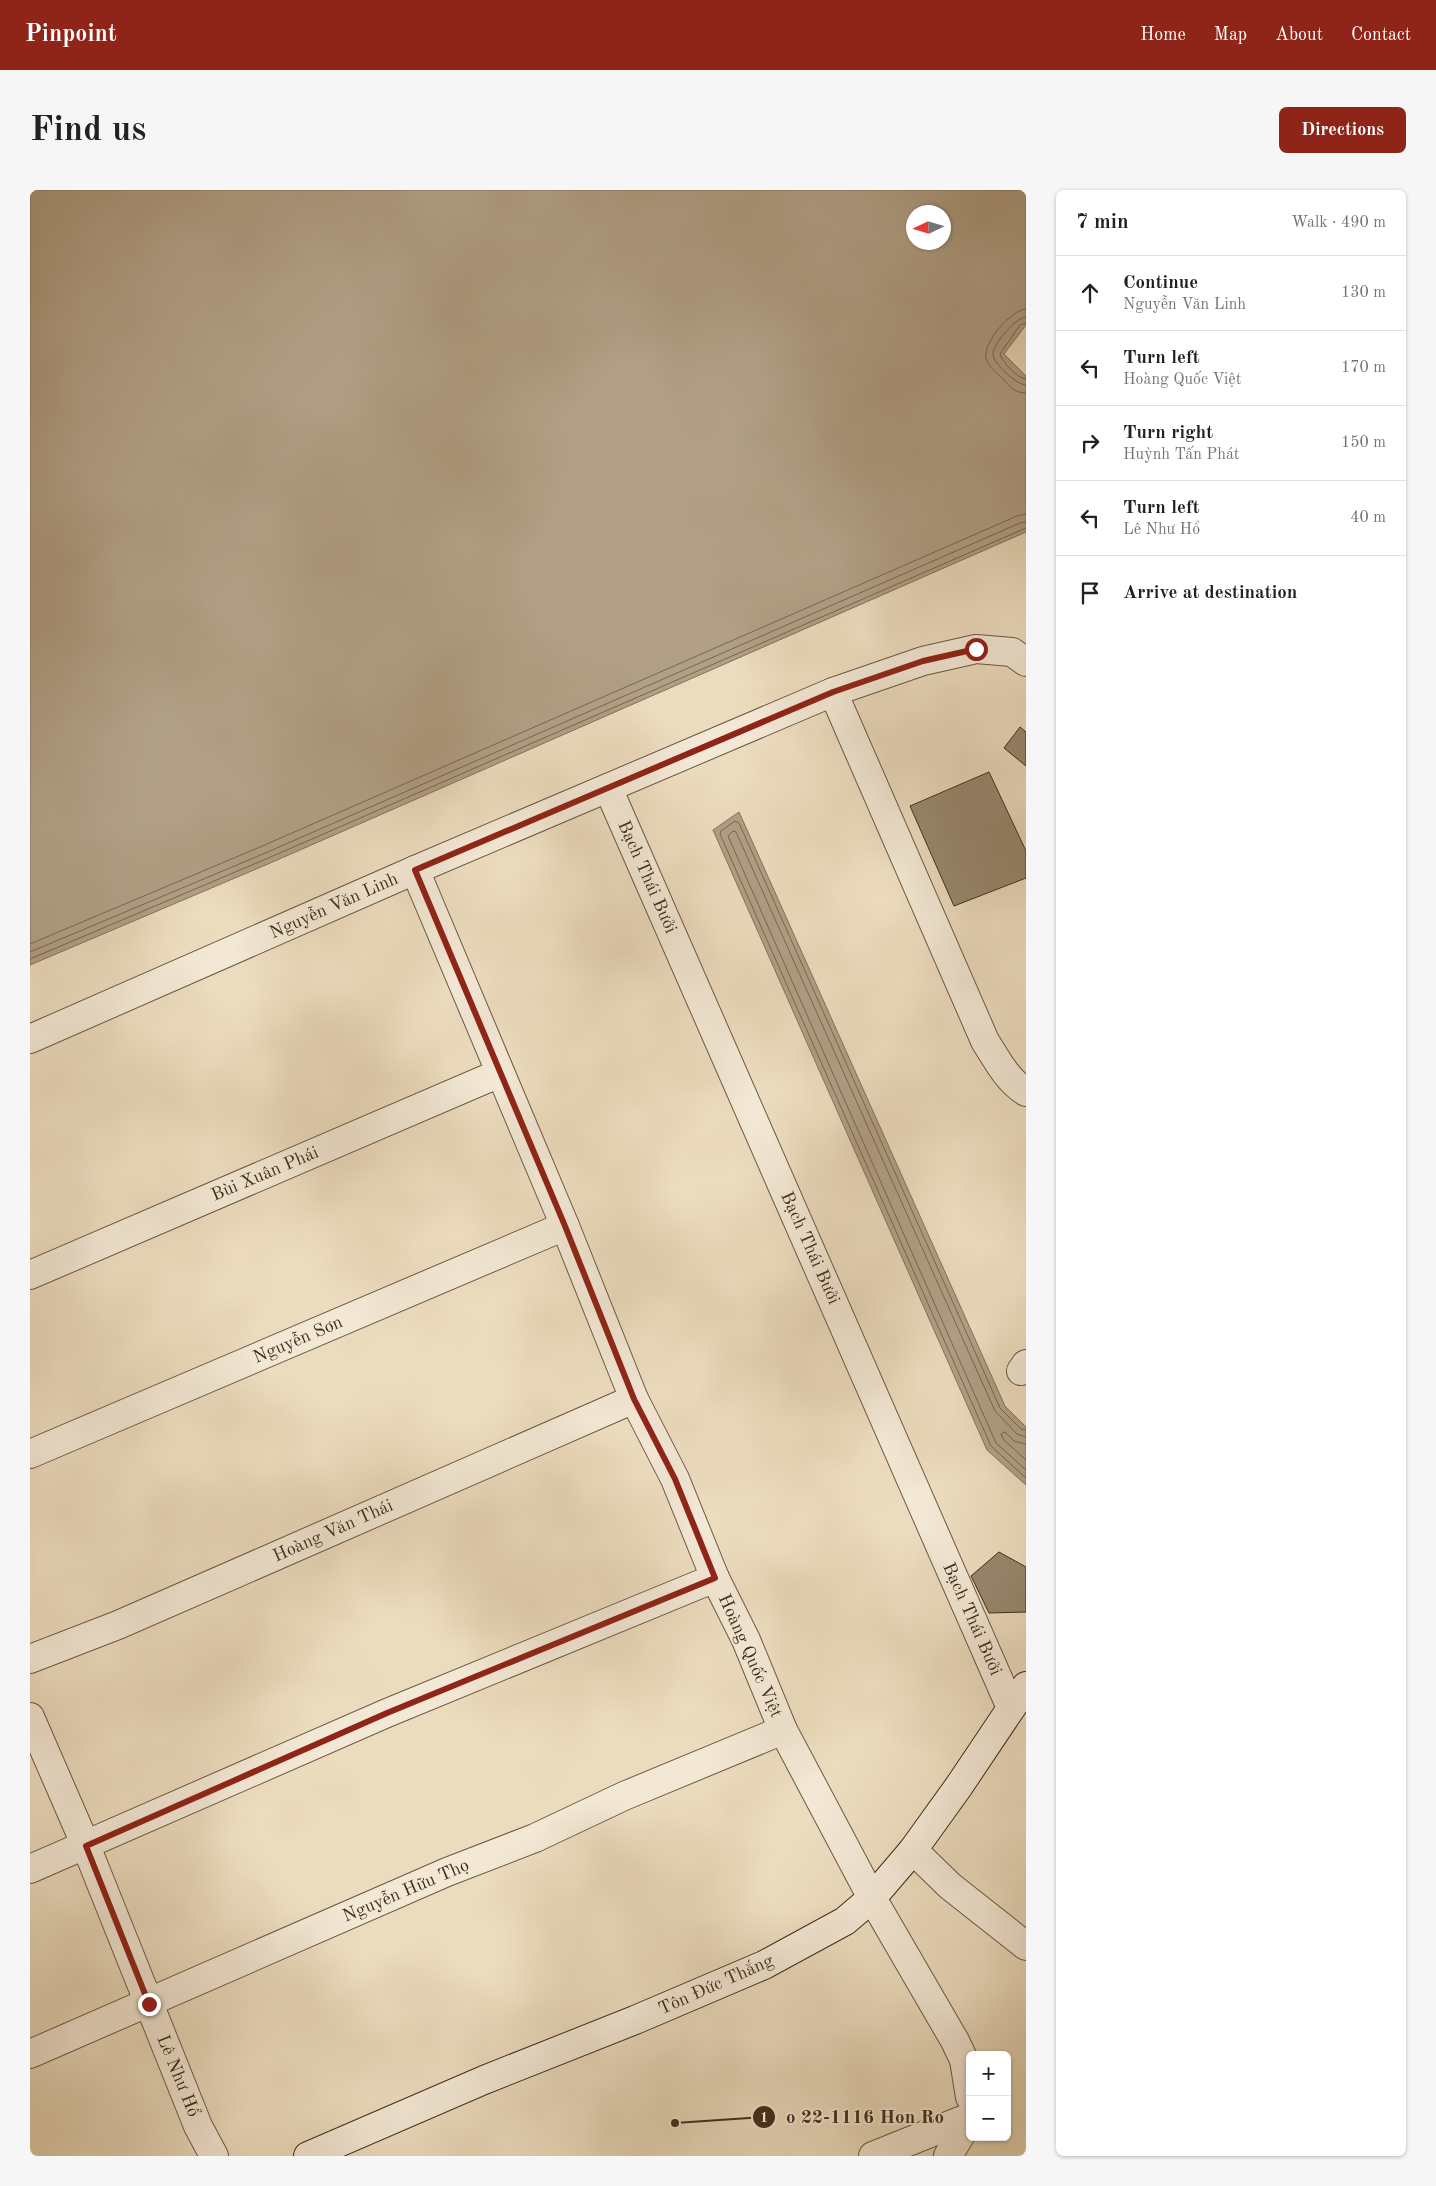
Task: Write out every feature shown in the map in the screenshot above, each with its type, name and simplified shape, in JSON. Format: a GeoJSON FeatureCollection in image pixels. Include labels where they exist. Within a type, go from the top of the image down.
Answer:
{"type":"FeatureCollection","features":[{"type":"Feature","properties":{"kind":"street","name":"Nguyễn Văn Linh"},"geometry":{"type":"LineString","coordinates":[[30,1038],[415,870],[833,692],[923,661],[976,649],[1012,652],[1026,662]]}},
{"type":"Feature","properties":{"kind":"street"},"geometry":{"type":"LineString","coordinates":[[833,692],[985,1041],[1004,1072],[1017,1087],[1026,1092]]}},
{"type":"Feature","properties":{"kind":"street","name":"Bạch Thái Bưởi"},"geometry":{"type":"LineString","coordinates":[[608,788],[1011,1708]]}},
{"type":"Feature","properties":{"kind":"street","name":"Hoàng Quốc Việt"},"geometry":{"type":"LineString","coordinates":[[415,870],[565,1226],[634,1399],[675,1479],[715,1578],[746,1640],[783,1730],[872,1898],[955,2041],[964,2060],[970,2096]]}},
{"type":"Feature","properties":{"kind":"street","name":"Bùi Xuân Phái"},"geometry":{"type":"LineString","coordinates":[[30,1275],[500,1073]]}},
{"type":"Feature","properties":{"kind":"street","name":"Nguyễn Sơn"},"geometry":{"type":"LineString","coordinates":[[30,1454],[565,1226]]}},
{"type":"Feature","properties":{"kind":"street","name":"Hoàng Văn Thái"},"geometry":{"type":"LineString","coordinates":[[30,1658],[118,1624],[270,1560],[634,1399]]}},
{"type":"Feature","properties":{"kind":"street"},"geometry":{"type":"LineString","coordinates":[[30,1869],[387,1713],[715,1578]]}},
{"type":"Feature","properties":{"kind":"street","name":"Tôn Đức Thắng"},"geometry":{"type":"LineString","coordinates":[[308,2156],[484,2080],[635,2020],[764,1965],[845,1921],[872,1898],[913,1850],[1026,1686]]}},
{"type":"Feature","properties":{"kind":"street","name":"Lê Như Hổ"},"geometry":{"type":"LineString","coordinates":[[30,1717],[86,1846],[198,2126],[214,2156]]}},
{"type":"Feature","properties":{"kind":"street","name":"Nguyễn Hữu Thọ"},"geometry":{"type":"LineString","coordinates":[[30,2054],[149,2004],[448,1872],[535,1838],[624,1796],[783,1730]]}},
{"type":"Feature","properties":{"kind":"street"},"geometry":{"type":"LineString","coordinates":[[913,1850],[950,1886],[1026,1946]]}},
{"type":"Feature","properties":{"kind":"street"},"geometry":{"type":"LineString","coordinates":[[873,2156],[966,2120]]}},
{"type":"Feature","properties":{"kind":"street"},"geometry":{"type":"LineString","coordinates":[[948,2156],[966,2125]]}},
{"type":"Feature","properties":{"kind":"water"},"geometry":{"type":"Polygon","coordinates":[[[30,190],[1026,190],[1026,325],[1004,354],[1026,376],[1026,532],[268,864],[30,965],[30,190]]]}},
{"type":"Feature","properties":{"kind":"water"},"geometry":{"type":"Polygon","coordinates":[[[739,812],[1005,1406],[1026,1427],[1026,1485],[987,1450],[713,830],[739,812]]]}},
{"type":"Feature","properties":{"kind":"building"},"geometry":{"type":"Polygon","coordinates":[[[1020,727],[1026,732],[1026,766],[1004,748],[1020,727]]]}},
{"type":"Feature","properties":{"kind":"building"},"geometry":{"type":"Polygon","coordinates":[[[989,772],[1026,851],[1026,878],[954,906],[910,806],[989,772]]]}},
{"type":"Feature","properties":{"kind":"building"},"geometry":{"type":"Polygon","coordinates":[[[999,1552],[1026,1567],[1026,1612],[989,1613],[971,1576],[999,1552]]]}},
{"type":"Feature","properties":{"kind":"place","name":"o 22-1116 Hon Ro"},"geometry":{"type":"Point","coordinates":[675,2123]}},
{"type":"Feature","properties":{"kind":"route"},"geometry":{"type":"LineString","coordinates":[[149,2004],[86,1846],[387,1713],[715,1578],[675,1479],[634,1399],[565,1226],[415,870],[833,692],[923,661],[976,649]]}}]}
